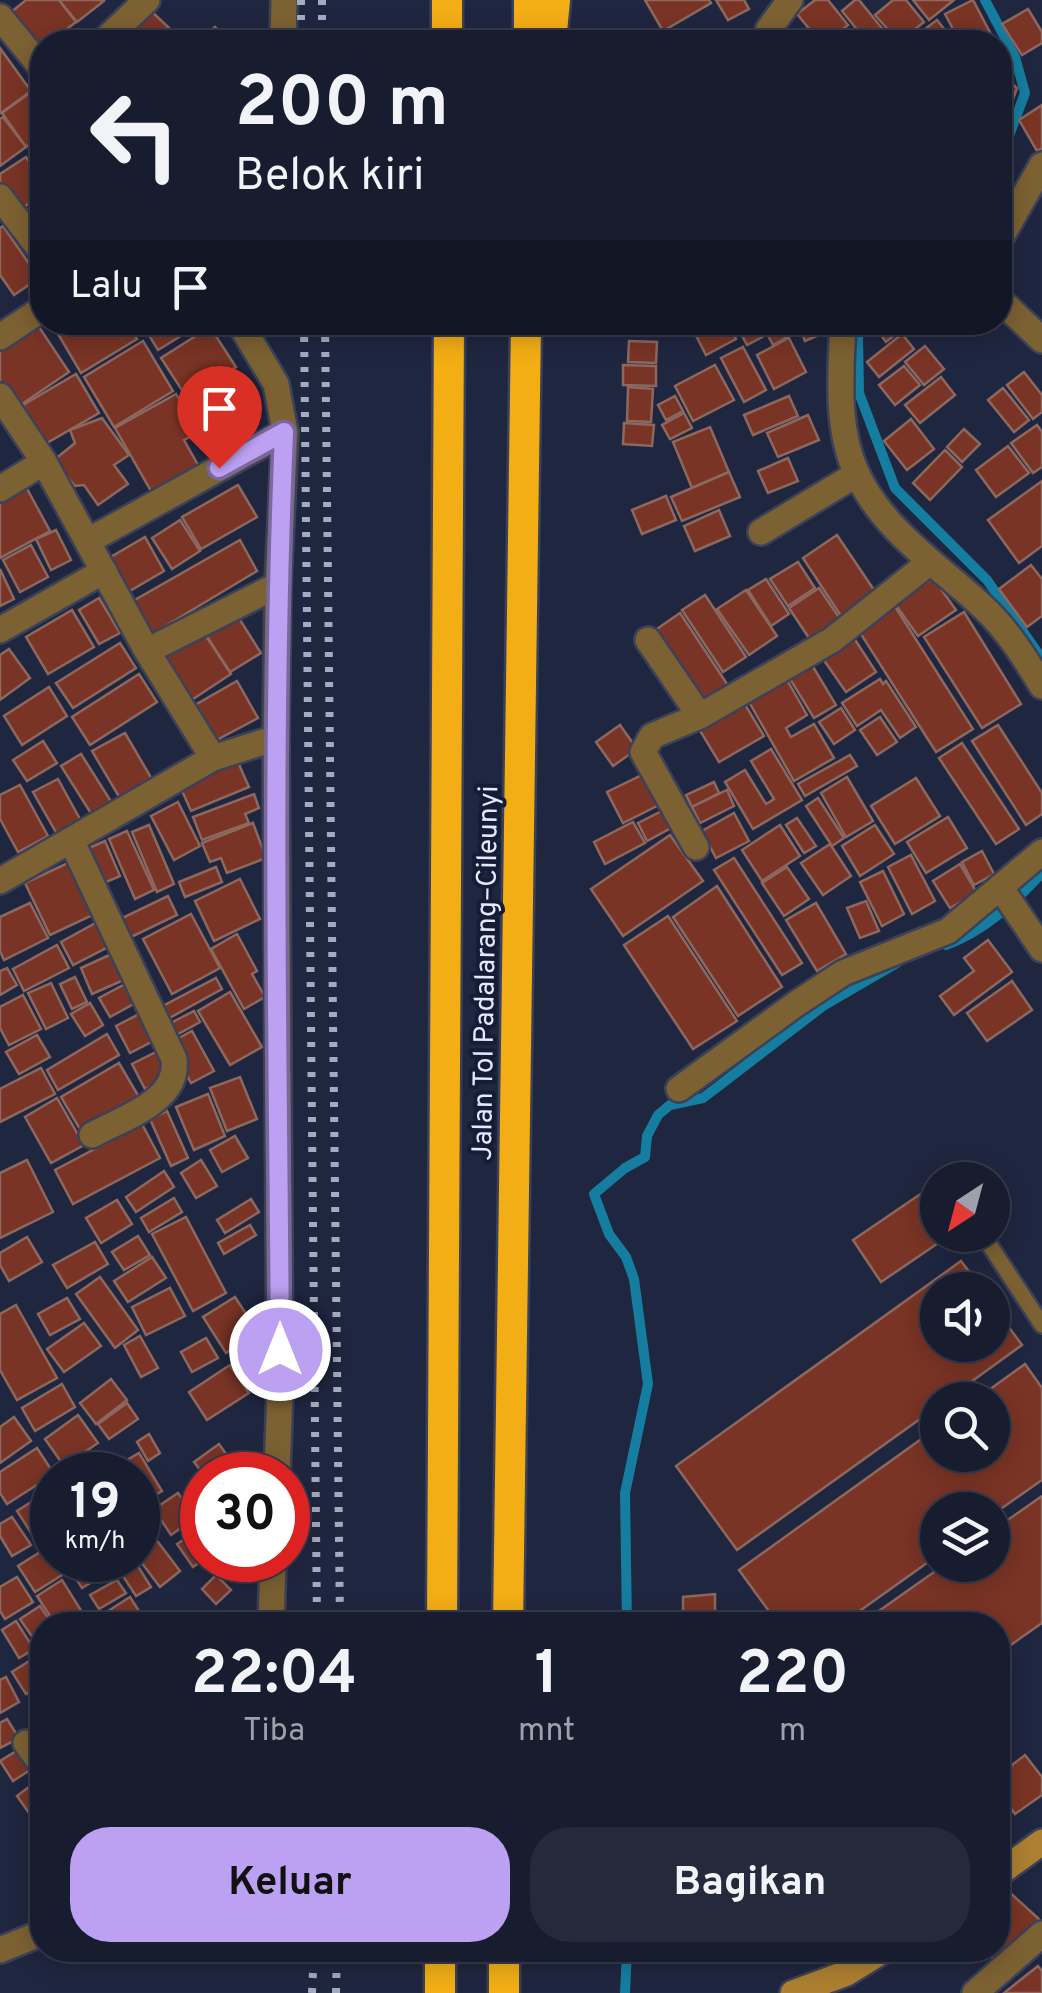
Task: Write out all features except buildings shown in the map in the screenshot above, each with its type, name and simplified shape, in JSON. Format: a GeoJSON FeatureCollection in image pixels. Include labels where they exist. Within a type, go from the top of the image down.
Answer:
{"type":"FeatureCollection","features":[{"type":"Feature","properties":{"kind":"highway"},"geometry":{"type":"LineString","coordinates":[[447,0],[447,30]]}},
{"type":"Feature","properties":{"kind":"highway"},"geometry":{"type":"LineString","coordinates":[[529,0],[529,30]]}},
{"type":"Feature","properties":{"kind":"highway"},"geometry":{"type":"LineString","coordinates":[[552,30],[554,0]]}},
{"type":"Feature","properties":{"kind":"highway","name":"Jalan Tol Padalarang–Cileunyi"},"geometry":{"type":"LineString","coordinates":[[442,1612],[449,335]]}},
{"type":"Feature","properties":{"kind":"highway","name":"Jalan Tol Padalarang–Cileunyi"},"geometry":{"type":"LineString","coordinates":[[508,1612],[526,335]]}},
{"type":"Feature","properties":{"kind":"highway"},"geometry":{"type":"LineString","coordinates":[[440,1962],[440,1993]]}},
{"type":"Feature","properties":{"kind":"highway"},"geometry":{"type":"LineString","coordinates":[[504,1962],[504,1993]]}},
{"type":"Feature","properties":{"kind":"street"},"geometry":{"type":"LineString","coordinates":[[116,30],[147,0]]}},
{"type":"Feature","properties":{"kind":"street"},"geometry":{"type":"LineString","coordinates":[[283,30],[284,0]]}},
{"type":"Feature","properties":{"kind":"street"},"geometry":{"type":"LineString","coordinates":[[769,30],[790,0]]}},
{"type":"Feature","properties":{"kind":"street"},"geometry":{"type":"LineString","coordinates":[[0,17],[30,53]]}},
{"type":"Feature","properties":{"kind":"street"},"geometry":{"type":"LineString","coordinates":[[1012,218],[1042,165]]}},
{"type":"Feature","properties":{"kind":"street"},"geometry":{"type":"LineString","coordinates":[[0,197],[30,236]]}},
{"type":"Feature","properties":{"kind":"street"},"geometry":{"type":"LineString","coordinates":[[1012,311],[1042,340]]}},
{"type":"Feature","properties":{"kind":"street"},"geometry":{"type":"LineString","coordinates":[[0,336],[30,317]]}},
{"type":"Feature","properties":{"kind":"street"},"geometry":{"type":"LineString","coordinates":[[248,335],[276,384],[284,432],[276,738],[278,1452]]}},
{"type":"Feature","properties":{"kind":"street"},"geometry":{"type":"LineString","coordinates":[[842,335],[840,395],[846,438],[857,474],[879,508],[930,562],[985,608],[1022,652],[1042,686]]}},
{"type":"Feature","properties":{"kind":"street"},"geometry":{"type":"LineString","coordinates":[[0,396],[44,462],[147,651],[213,758]]}},
{"type":"Feature","properties":{"kind":"street"},"geometry":{"type":"LineString","coordinates":[[88,541],[284,432]]}},
{"type":"Feature","properties":{"kind":"street"},"geometry":{"type":"LineString","coordinates":[[0,488],[44,462]]}},
{"type":"Feature","properties":{"kind":"street"},"geometry":{"type":"LineString","coordinates":[[761,532],[857,474]]}},
{"type":"Feature","properties":{"kind":"street"},"geometry":{"type":"LineString","coordinates":[[696,847],[643,752],[652,736],[700,716],[832,640],[930,562]]}},
{"type":"Feature","properties":{"kind":"street"},"geometry":{"type":"LineString","coordinates":[[0,630],[104,571]]}},
{"type":"Feature","properties":{"kind":"street"},"geometry":{"type":"LineString","coordinates":[[147,651],[278,585]]}},
{"type":"Feature","properties":{"kind":"street"},"geometry":{"type":"LineString","coordinates":[[648,640],[700,716]]}},
{"type":"Feature","properties":{"kind":"street"},"geometry":{"type":"LineString","coordinates":[[0,881],[213,758],[276,738]]}},
{"type":"Feature","properties":{"kind":"street"},"geometry":{"type":"LineString","coordinates":[[72,842],[174,1059],[176,1073],[162,1096],[92,1135]]}},
{"type":"Feature","properties":{"kind":"street"},"geometry":{"type":"LineString","coordinates":[[679,1089],[844,973],[948,931],[1002,890],[1042,852]]}},
{"type":"Feature","properties":{"kind":"street"},"geometry":{"type":"LineString","coordinates":[[1002,890],[1042,949]]}},
{"type":"Feature","properties":{"kind":"street"},"geometry":{"type":"LineString","coordinates":[[271,1612],[272,1582]]}},
{"type":"Feature","properties":{"kind":"street"},"geometry":{"type":"LineString","coordinates":[[26,1743],[30,1748]]}},
{"type":"Feature","properties":{"kind":"street"},"geometry":{"type":"LineString","coordinates":[[1010,1865],[1042,1842]]}},
{"type":"Feature","properties":{"kind":"street"},"geometry":{"type":"LineString","coordinates":[[975,1993],[1042,1934]]}},
{"type":"Feature","properties":{"kind":"street"},"geometry":{"type":"LineString","coordinates":[[0,1950],[30,1938]]}},
{"type":"Feature","properties":{"kind":"street"},"geometry":{"type":"LineString","coordinates":[[793,1993],[847,1973],[865,1962]]}},
{"type":"Feature","properties":{"kind":"lane"},"geometry":{"type":"LineString","coordinates":[[994,1252],[1042,1325]]}},
{"type":"Feature","properties":{"kind":"waterway"},"geometry":{"type":"LineString","coordinates":[[985,0],[1001,30]]}},
{"type":"Feature","properties":{"kind":"waterway"},"geometry":{"type":"LineString","coordinates":[[1012,51],[1025,93],[1012,128]]}},
{"type":"Feature","properties":{"kind":"waterway"},"geometry":{"type":"LineString","coordinates":[[858,335],[859,393],[895,488],[987,580],[1042,659]]}},
{"type":"Feature","properties":{"kind":"waterway"},"geometry":{"type":"LineString","coordinates":[[946,945],[998,915],[1042,873]]}},
{"type":"Feature","properties":{"kind":"waterway"},"geometry":{"type":"LineString","coordinates":[[627,1612],[625,1493],[648,1384],[634,1279],[626,1257],[609,1234],[594,1194],[645,1157],[647,1136],[658,1115],[670,1105],[703,1098],[823,1006],[897,963]]}},
{"type":"Feature","properties":{"kind":"waterway"},"geometry":{"type":"LineString","coordinates":[[625,1993],[626,1962]]}},
{"type":"Feature","properties":{"kind":"railway"},"geometry":{"type":"LineString","coordinates":[[301,0],[301,30]]}},
{"type":"Feature","properties":{"kind":"railway"},"geometry":{"type":"LineString","coordinates":[[322,0],[322,30]]}},
{"type":"Feature","properties":{"kind":"railway"},"geometry":{"type":"LineString","coordinates":[[304,335],[317,1612]]}},
{"type":"Feature","properties":{"kind":"railway"},"geometry":{"type":"LineString","coordinates":[[325,335],[340,1612]]}},
{"type":"Feature","properties":{"kind":"railway"},"geometry":{"type":"LineString","coordinates":[[312,1993],[313,1962]]}},
{"type":"Feature","properties":{"kind":"railway"},"geometry":{"type":"LineString","coordinates":[[336,1993],[337,1962]]}},
{"type":"Feature","properties":{"kind":"route"},"geometry":{"type":"LineString","coordinates":[[219,468],[284,432],[276,738],[280,1350]]}}]}
